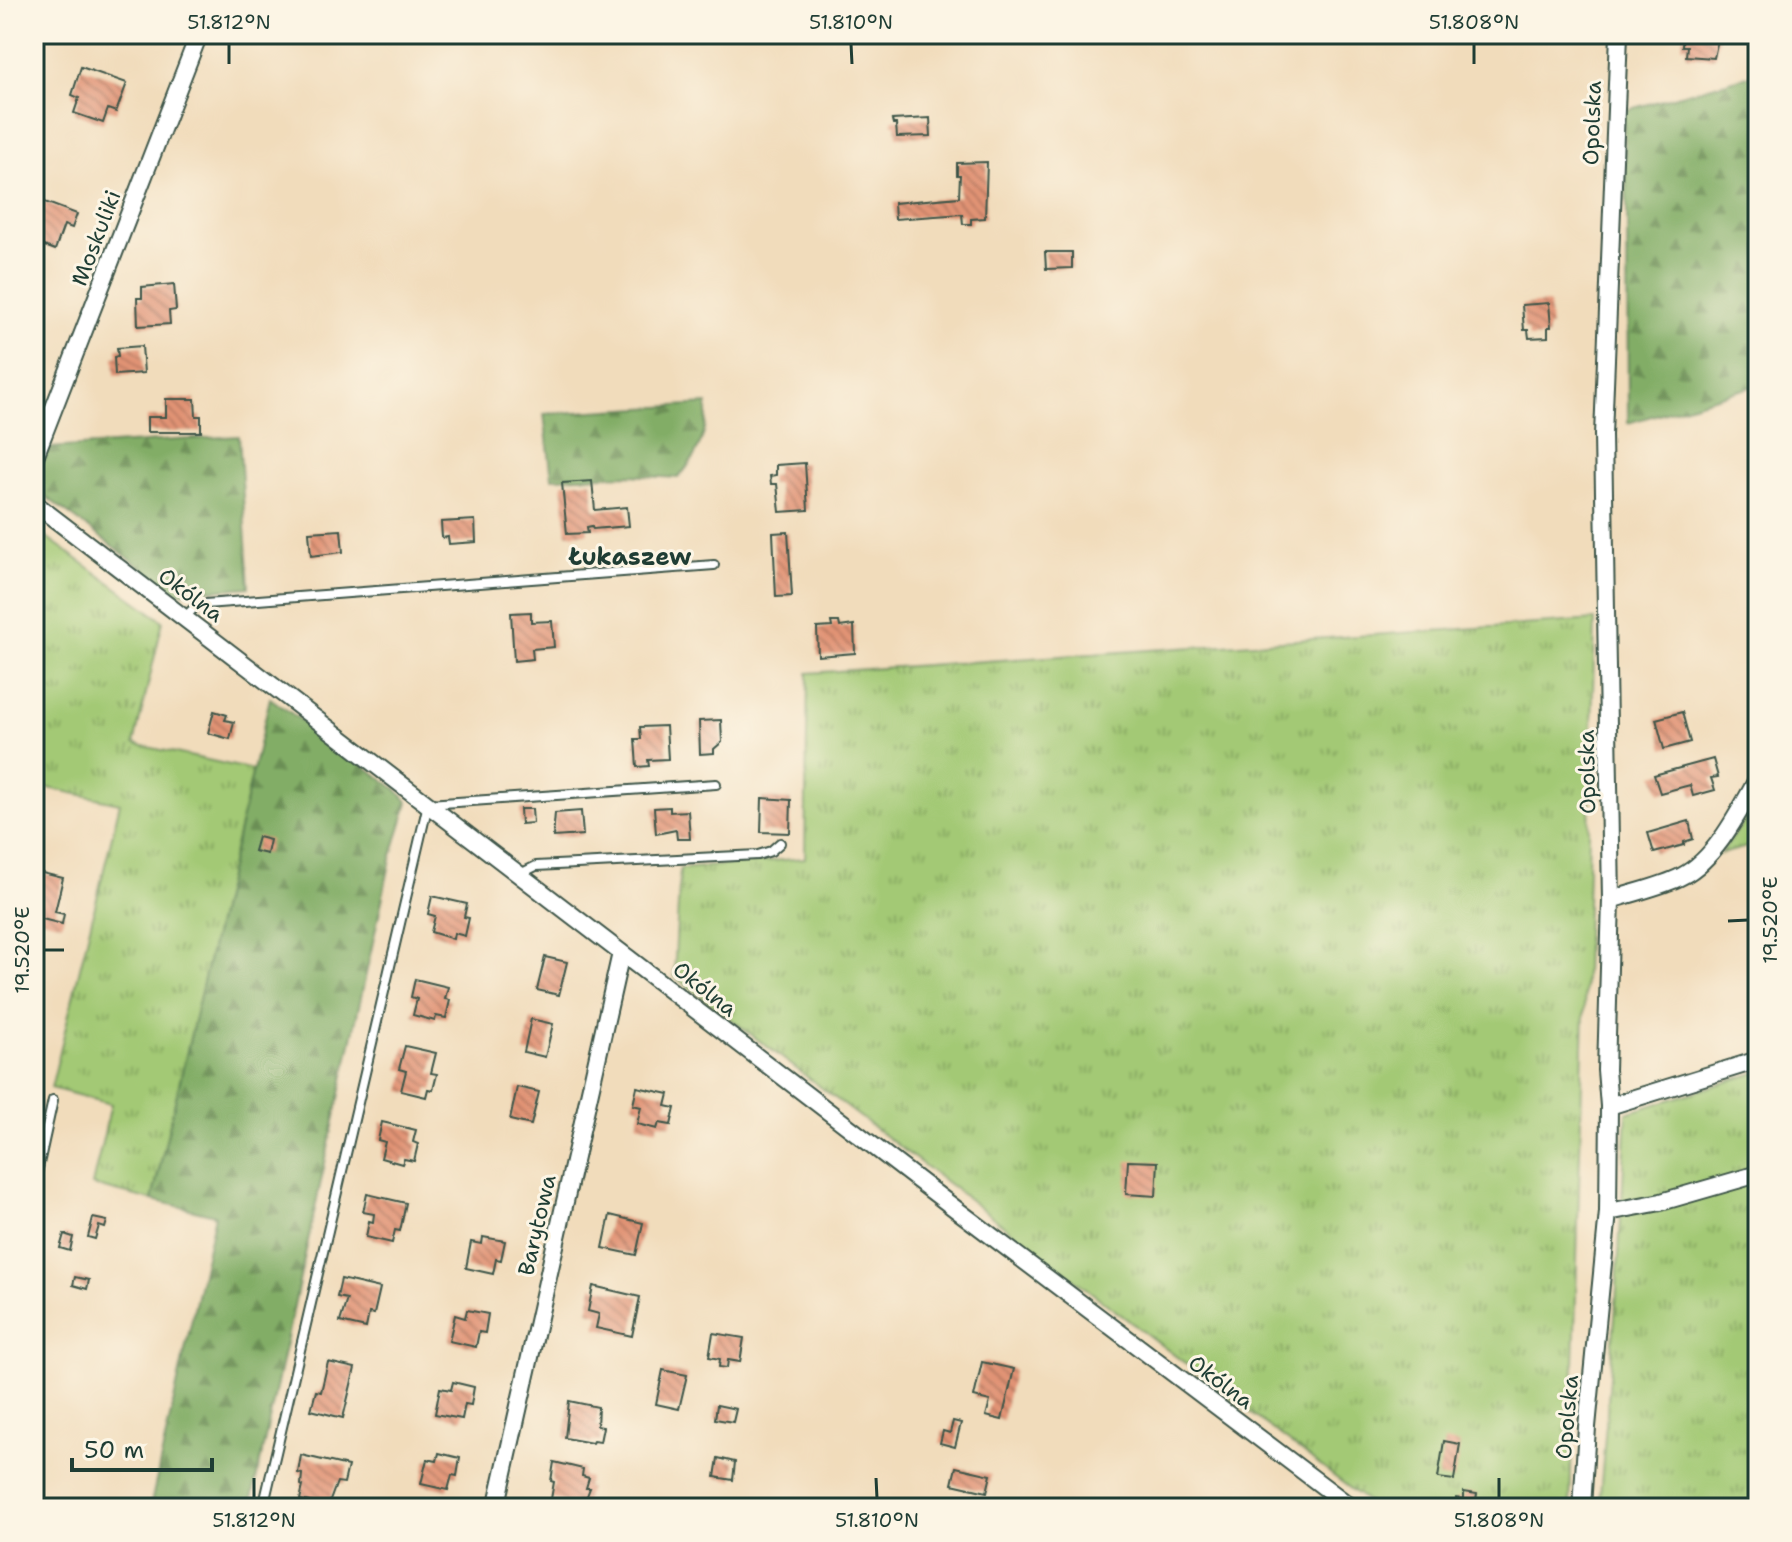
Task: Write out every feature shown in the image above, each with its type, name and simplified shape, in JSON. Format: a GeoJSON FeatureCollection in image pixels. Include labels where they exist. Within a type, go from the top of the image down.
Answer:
{"type":"FeatureCollection","features":[{"type":"Feature","properties":{"kind":"street","name":"Moskuliki"},"geometry":{"type":"LineString","coordinates":[[34,459],[199,34]]}},
{"type":"Feature","properties":{"kind":"street","name":"Opolska"},"geometry":{"type":"LineString","coordinates":[[1582,1508],[1608,1212],[1609,1106],[1606,1070],[1611,900],[1603,435],[1619,34]]}},
{"type":"Feature","properties":{"kind":"street","name":"Okólna"},"geometry":{"type":"LineString","coordinates":[[34,503],[1352,1508]]}},
{"type":"Feature","properties":{"kind":"street"},"geometry":{"type":"LineString","coordinates":[[1611,900],[1693,870],[1726,834],[1758,778]]}},
{"type":"Feature","properties":{"kind":"street","name":"Barytowa"},"geometry":{"type":"LineString","coordinates":[[496,1508],[621,953]]}},
{"type":"Feature","properties":{"kind":"street"},"geometry":{"type":"LineString","coordinates":[[1609,1106],[1758,1060]]}},
{"type":"Feature","properties":{"kind":"street"},"geometry":{"type":"LineString","coordinates":[[1608,1212],[1661,1202],[1758,1174]]}},
{"type":"Feature","properties":{"kind":"lane"},"geometry":{"type":"LineString","coordinates":[[185,617],[196,606],[205,604],[714,565]]}},
{"type":"Feature","properties":{"kind":"lane"},"geometry":{"type":"LineString","coordinates":[[263,1508],[428,804],[716,784]]}},
{"type":"Feature","properties":{"kind":"lane"},"geometry":{"type":"LineString","coordinates":[[520,874],[536,866],[758,855],[771,851],[780,843]]}},
{"type":"Feature","properties":{"kind":"lane"},"geometry":{"type":"LineString","coordinates":[[34,1187],[53,1100]]}},
{"type":"Feature","properties":{"kind":"green space"},"geometry":{"type":"Polygon","coordinates":[[[1758,73],[1758,385],[1628,423],[1627,206],[1623,111],[1758,73]]]}},
{"type":"Feature","properties":{"kind":"green space"},"geometry":{"type":"Polygon","coordinates":[[[707,404],[706,424],[700,444],[678,478],[629,475],[552,478],[544,414],[707,404]]]}},
{"type":"Feature","properties":{"kind":"green space"},"geometry":{"type":"Polygon","coordinates":[[[239,436],[249,587],[176,593],[38,491],[35,481],[49,448],[239,436]]]}},
{"type":"Feature","properties":{"kind":"green space"},"geometry":{"type":"Polygon","coordinates":[[[34,528],[163,621],[134,744],[253,770],[152,1200],[92,1185],[111,1104],[51,1088],[120,803],[34,785],[34,528]]]}},
{"type":"Feature","properties":{"kind":"green space"},"geometry":{"type":"Polygon","coordinates":[[[1595,620],[1570,1508],[1376,1508],[674,976],[680,869],[805,858],[808,673],[1595,620]]]}},
{"type":"Feature","properties":{"kind":"green space"},"geometry":{"type":"Polygon","coordinates":[[[270,698],[396,789],[408,802],[391,859],[250,1508],[150,1508],[215,1215],[152,1200],[270,698]]]}},
{"type":"Feature","properties":{"kind":"green space"},"geometry":{"type":"Polygon","coordinates":[[[1758,801],[1758,844],[1721,854],[1758,801]]]}},
{"type":"Feature","properties":{"kind":"green space"},"geometry":{"type":"Polygon","coordinates":[[[1758,1072],[1758,1508],[1599,1508],[1616,1305],[1627,1113],[1758,1072]]]}},
{"type":"Feature","properties":{"kind":"building"},"geometry":{"type":"Polygon","coordinates":[[[1719,34],[1714,58],[1686,56],[1687,46],[1682,46],[1683,35],[1719,34]]]}},
{"type":"Feature","properties":{"kind":"building"},"geometry":{"type":"Polygon","coordinates":[[[81,67],[127,83],[116,112],[108,109],[103,123],[74,113],[79,98],[72,95],[81,67]]]}},
{"type":"Feature","properties":{"kind":"building"},"geometry":{"type":"Polygon","coordinates":[[[930,118],[931,136],[897,137],[896,124],[892,120],[930,118]]]}},
{"type":"Feature","properties":{"kind":"building"},"geometry":{"type":"Polygon","coordinates":[[[987,162],[985,218],[971,219],[971,224],[963,224],[962,214],[895,219],[894,203],[959,197],[957,163],[987,162]]]}},
{"type":"Feature","properties":{"kind":"building"},"geometry":{"type":"Polygon","coordinates":[[[34,198],[77,214],[72,228],[64,225],[55,250],[34,242],[34,198]]]}},
{"type":"Feature","properties":{"kind":"building"},"geometry":{"type":"Polygon","coordinates":[[[1045,252],[1072,252],[1072,268],[1046,269],[1045,252]]]}},
{"type":"Feature","properties":{"kind":"building"},"geometry":{"type":"Polygon","coordinates":[[[174,284],[176,310],[169,311],[170,324],[138,326],[137,298],[142,298],[142,287],[174,284]]]}},
{"type":"Feature","properties":{"kind":"building"},"geometry":{"type":"Polygon","coordinates":[[[1549,303],[1551,327],[1548,327],[1548,337],[1529,338],[1528,330],[1524,330],[1522,305],[1549,303]]]}},
{"type":"Feature","properties":{"kind":"building"},"geometry":{"type":"Polygon","coordinates":[[[142,346],[144,373],[115,375],[117,348],[142,346]]]}},
{"type":"Feature","properties":{"kind":"building"},"geometry":{"type":"Polygon","coordinates":[[[166,399],[195,399],[196,416],[201,416],[201,432],[147,432],[147,417],[166,417],[166,399]]]}},
{"type":"Feature","properties":{"kind":"building"},"geometry":{"type":"Polygon","coordinates":[[[805,463],[808,510],[780,512],[777,484],[771,484],[770,476],[776,475],[776,465],[805,463]]]}},
{"type":"Feature","properties":{"kind":"building"},"geometry":{"type":"Polygon","coordinates":[[[592,481],[595,510],[627,507],[629,526],[593,529],[592,526],[587,527],[588,533],[567,534],[562,483],[592,481]]]}},
{"type":"Feature","properties":{"kind":"building"},"geometry":{"type":"Polygon","coordinates":[[[475,520],[476,542],[449,544],[448,537],[442,538],[441,522],[475,520]]]}},
{"type":"Feature","properties":{"kind":"building"},"geometry":{"type":"Polygon","coordinates":[[[341,530],[343,552],[311,556],[309,532],[341,530]]]}},
{"type":"Feature","properties":{"kind":"building"},"geometry":{"type":"Polygon","coordinates":[[[788,532],[792,596],[776,597],[773,533],[788,532]]]}},
{"type":"Feature","properties":{"kind":"building"},"geometry":{"type":"Polygon","coordinates":[[[531,612],[531,622],[552,621],[554,647],[532,649],[533,659],[514,661],[511,613],[531,612]]]}},
{"type":"Feature","properties":{"kind":"building"},"geometry":{"type":"Polygon","coordinates":[[[831,622],[839,622],[840,627],[854,625],[855,653],[818,656],[817,628],[832,627],[831,622]]]}},
{"type":"Feature","properties":{"kind":"building"},"geometry":{"type":"Polygon","coordinates":[[[214,711],[227,715],[225,720],[234,722],[230,739],[208,733],[214,711]]]}},
{"type":"Feature","properties":{"kind":"building"},"geometry":{"type":"Polygon","coordinates":[[[1682,712],[1690,742],[1664,749],[1656,719],[1682,712]]]}},
{"type":"Feature","properties":{"kind":"building"},"geometry":{"type":"Polygon","coordinates":[[[721,720],[722,742],[714,753],[700,754],[699,721],[721,720]]]}},
{"type":"Feature","properties":{"kind":"building"},"geometry":{"type":"Polygon","coordinates":[[[666,726],[668,759],[648,760],[649,766],[637,767],[635,739],[641,739],[640,727],[666,726]]]}},
{"type":"Feature","properties":{"kind":"building"},"geometry":{"type":"Polygon","coordinates":[[[1713,759],[1718,777],[1711,778],[1715,790],[1693,796],[1690,785],[1660,793],[1654,775],[1713,759]]]}},
{"type":"Feature","properties":{"kind":"building"},"geometry":{"type":"Polygon","coordinates":[[[762,798],[791,800],[790,833],[761,832],[762,798]]]}},
{"type":"Feature","properties":{"kind":"building"},"geometry":{"type":"Polygon","coordinates":[[[670,807],[670,812],[688,811],[690,839],[677,839],[676,830],[656,834],[654,808],[670,807]]]}},
{"type":"Feature","properties":{"kind":"building"},"geometry":{"type":"Polygon","coordinates":[[[520,809],[532,809],[533,823],[521,824],[520,809]]]}},
{"type":"Feature","properties":{"kind":"building"},"geometry":{"type":"Polygon","coordinates":[[[581,811],[583,835],[553,837],[555,813],[581,811]]]}},
{"type":"Feature","properties":{"kind":"building"},"geometry":{"type":"Polygon","coordinates":[[[1689,821],[1693,839],[1684,842],[1684,845],[1654,853],[1648,833],[1689,821]]]}},
{"type":"Feature","properties":{"kind":"building"},"geometry":{"type":"Polygon","coordinates":[[[258,837],[270,840],[267,854],[254,851],[258,837]]]}},
{"type":"Feature","properties":{"kind":"building"},"geometry":{"type":"Polygon","coordinates":[[[38,872],[63,878],[55,912],[64,914],[62,924],[34,917],[34,889],[38,872]]]}},
{"type":"Feature","properties":{"kind":"building"},"geometry":{"type":"Polygon","coordinates":[[[432,896],[467,904],[464,917],[469,918],[465,936],[454,933],[453,939],[431,932],[435,916],[428,914],[432,896]]]}},
{"type":"Feature","properties":{"kind":"building"},"geometry":{"type":"Polygon","coordinates":[[[545,957],[567,962],[559,995],[537,990],[545,957]]]}},
{"type":"Feature","properties":{"kind":"building"},"geometry":{"type":"Polygon","coordinates":[[[415,979],[448,987],[445,999],[450,1000],[446,1018],[436,1016],[435,1021],[413,1015],[417,999],[411,997],[415,979]]]}},
{"type":"Feature","properties":{"kind":"building"},"geometry":{"type":"Polygon","coordinates":[[[531,1019],[553,1024],[545,1057],[524,1052],[531,1019]]]}},
{"type":"Feature","properties":{"kind":"building"},"geometry":{"type":"Polygon","coordinates":[[[405,1046],[436,1053],[431,1073],[437,1074],[433,1090],[428,1089],[426,1097],[401,1091],[406,1071],[399,1069],[405,1046]]]}},
{"type":"Feature","properties":{"kind":"building"},"geometry":{"type":"Polygon","coordinates":[[[517,1087],[539,1092],[531,1125],[510,1120],[517,1087]]]}},
{"type":"Feature","properties":{"kind":"building"},"geometry":{"type":"Polygon","coordinates":[[[637,1087],[669,1094],[666,1106],[675,1108],[671,1125],[659,1123],[657,1129],[637,1124],[641,1107],[633,1105],[637,1087]]]}},
{"type":"Feature","properties":{"kind":"building"},"geometry":{"type":"Polygon","coordinates":[[[382,1122],[416,1130],[413,1142],[418,1144],[414,1161],[404,1159],[402,1164],[381,1158],[385,1142],[378,1140],[382,1122]]]}},
{"type":"Feature","properties":{"kind":"building"},"geometry":{"type":"Polygon","coordinates":[[[1128,1161],[1158,1162],[1156,1196],[1126,1194],[1128,1161]]]}},
{"type":"Feature","properties":{"kind":"building"},"geometry":{"type":"Polygon","coordinates":[[[367,1194],[406,1203],[400,1231],[395,1230],[392,1243],[366,1237],[369,1221],[373,1222],[374,1214],[363,1212],[367,1194]]]}},
{"type":"Feature","properties":{"kind":"building"},"geometry":{"type":"Polygon","coordinates":[[[610,1215],[643,1223],[636,1255],[603,1248],[610,1215]]]}},
{"type":"Feature","properties":{"kind":"building"},"geometry":{"type":"Polygon","coordinates":[[[93,1218],[107,1221],[105,1228],[99,1226],[95,1239],[88,1237],[93,1218]]]}},
{"type":"Feature","properties":{"kind":"building"},"geometry":{"type":"Polygon","coordinates":[[[64,1234],[73,1237],[70,1251],[60,1248],[64,1234]]]}},
{"type":"Feature","properties":{"kind":"building"},"geometry":{"type":"Polygon","coordinates":[[[483,1237],[505,1241],[501,1260],[496,1259],[493,1274],[466,1268],[471,1242],[482,1244],[483,1237]]]}},
{"type":"Feature","properties":{"kind":"building"},"geometry":{"type":"Polygon","coordinates":[[[75,1277],[89,1280],[87,1289],[73,1285],[75,1277]]]}},
{"type":"Feature","properties":{"kind":"building"},"geometry":{"type":"Polygon","coordinates":[[[341,1279],[380,1288],[374,1314],[369,1313],[366,1328],[340,1322],[347,1299],[337,1297],[341,1279]]]}},
{"type":"Feature","properties":{"kind":"building"},"geometry":{"type":"Polygon","coordinates":[[[593,1286],[640,1297],[632,1336],[596,1328],[599,1314],[588,1311],[593,1286]]]}},
{"type":"Feature","properties":{"kind":"building"},"geometry":{"type":"Polygon","coordinates":[[[467,1310],[488,1314],[485,1333],[479,1332],[476,1347],[449,1341],[455,1315],[465,1318],[467,1310]]]}},
{"type":"Feature","properties":{"kind":"building"},"geometry":{"type":"Polygon","coordinates":[[[713,1333],[744,1338],[740,1362],[728,1360],[727,1368],[719,1367],[720,1359],[709,1357],[713,1333]]]}},
{"type":"Feature","properties":{"kind":"building"},"geometry":{"type":"Polygon","coordinates":[[[328,1362],[355,1368],[343,1418],[311,1410],[316,1391],[321,1392],[328,1362]]]}},
{"type":"Feature","properties":{"kind":"building"},"geometry":{"type":"Polygon","coordinates":[[[982,1362],[1014,1369],[1002,1420],[986,1416],[990,1401],[974,1397],[982,1362]]]}},
{"type":"Feature","properties":{"kind":"building"},"geometry":{"type":"Polygon","coordinates":[[[663,1370],[687,1375],[679,1409],[656,1404],[663,1370]]]}},
{"type":"Feature","properties":{"kind":"building"},"geometry":{"type":"Polygon","coordinates":[[[453,1382],[474,1387],[471,1405],[465,1404],[462,1419],[435,1414],[440,1388],[451,1390],[453,1382]]]}},
{"type":"Feature","properties":{"kind":"building"},"geometry":{"type":"Polygon","coordinates":[[[569,1401],[598,1407],[597,1426],[603,1427],[600,1442],[565,1438],[569,1401]]]}},
{"type":"Feature","properties":{"kind":"building"},"geometry":{"type":"Polygon","coordinates":[[[717,1405],[736,1409],[733,1422],[715,1419],[717,1405]]]}},
{"type":"Feature","properties":{"kind":"building"},"geometry":{"type":"Polygon","coordinates":[[[953,1421],[961,1423],[955,1447],[940,1443],[943,1431],[950,1433],[953,1421]]]}},
{"type":"Feature","properties":{"kind":"building"},"geometry":{"type":"Polygon","coordinates":[[[1444,1441],[1460,1444],[1454,1480],[1438,1478],[1444,1441]]]}},
{"type":"Feature","properties":{"kind":"building"},"geometry":{"type":"Polygon","coordinates":[[[439,1453],[460,1458],[457,1476],[452,1475],[448,1490],[421,1484],[427,1459],[437,1461],[439,1453]]]}},
{"type":"Feature","properties":{"kind":"building"},"geometry":{"type":"Polygon","coordinates":[[[301,1455],[348,1466],[344,1483],[337,1482],[328,1506],[300,1500],[303,1486],[302,1474],[298,1473],[301,1455]]]}},
{"type":"Feature","properties":{"kind":"building"},"geometry":{"type":"Polygon","coordinates":[[[718,1458],[735,1462],[733,1480],[715,1477],[718,1458]]]}},
{"type":"Feature","properties":{"kind":"building"},"geometry":{"type":"Polygon","coordinates":[[[554,1462],[583,1469],[582,1476],[589,1478],[586,1488],[590,1488],[583,1506],[551,1499],[554,1462]]]}},
{"type":"Feature","properties":{"kind":"building"},"geometry":{"type":"Polygon","coordinates":[[[956,1467],[991,1475],[987,1492],[952,1484],[956,1467]]]}},
{"type":"Feature","properties":{"kind":"building"},"geometry":{"type":"Polygon","coordinates":[[[1464,1492],[1477,1494],[1476,1500],[1484,1501],[1483,1508],[1455,1508],[1456,1498],[1464,1499],[1464,1492]]]}},
{"type":"Feature","properties":{"kind":"district","name":"Łukaszew"},"geometry":{"type":"Point","coordinates":[630,557]}}]}
